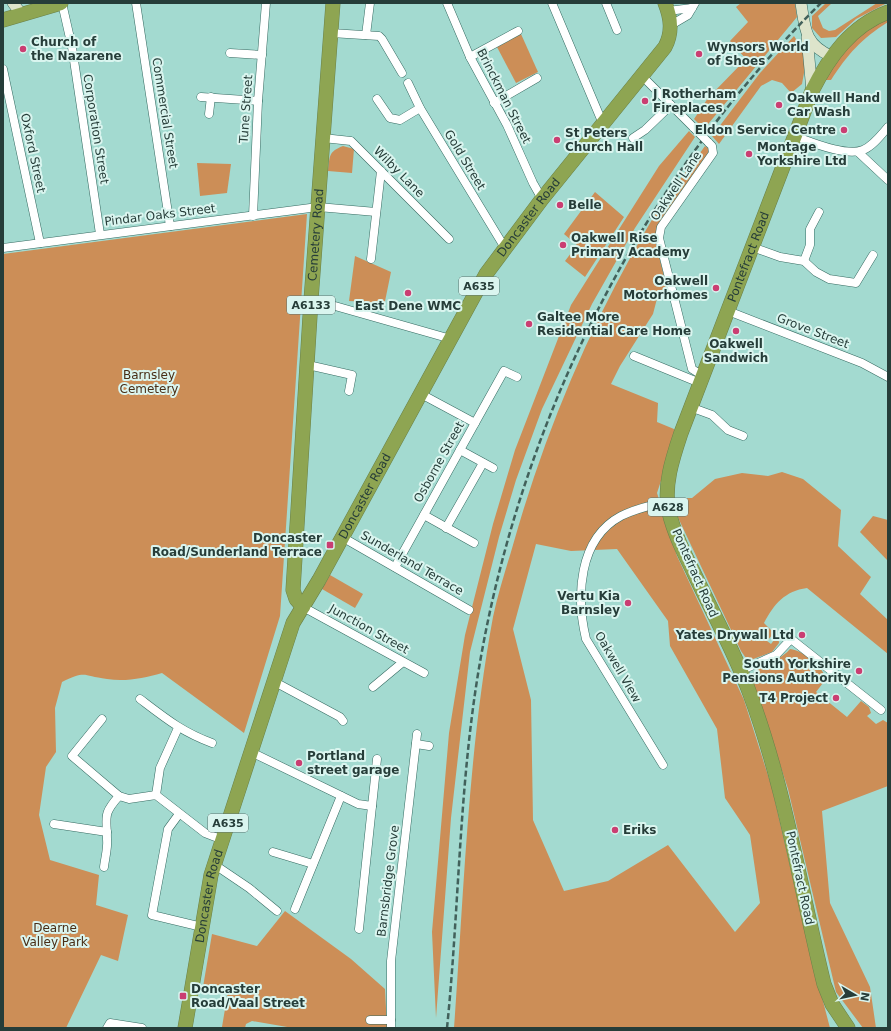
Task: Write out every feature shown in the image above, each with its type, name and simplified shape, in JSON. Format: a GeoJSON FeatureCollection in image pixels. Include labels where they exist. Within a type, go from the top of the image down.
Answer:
{"type":"FeatureCollection","features":[{"type":"Feature","properties":{"kind":"highway"},"geometry":{"type":"LineString","coordinates":[[3,20],[62,3]]}},
{"type":"Feature","properties":{"kind":"highway","name":"Cemetery Road"},"geometry":{"type":"LineString","coordinates":[[294,584],[318,207],[333,3]]}},
{"type":"Feature","properties":{"kind":"highway","name":"Pontefract Road"},"geometry":{"type":"LineString","coordinates":[[848,1028],[832,1004],[824,984],[780,790],[757,713],[740,671],[687,558],[673,523],[667,502],[674,452],[812,91],[831,56],[847,38],[864,24],[888,12]]}},
{"type":"Feature","properties":{"kind":"highway","name":"Doncaster Road"},"geometry":{"type":"LineString","coordinates":[[185,1028],[202,927],[215,865],[252,752],[273,681],[293,623],[342,537],[486,274],[542,199],[665,46],[670,36],[668,13]]}},
{"type":"Feature","properties":{"kind":"highway"},"geometry":{"type":"LineString","coordinates":[[303,607],[296,599],[294,584],[310,587],[316,584]]}},
{"type":"Feature","properties":{"kind":"highway","name":"A6133"},"geometry":{"type":"LineString","coordinates":[[293,623],[294,584]]}},
{"type":"Feature","properties":{"kind":"street"},"geometry":{"type":"LineString","coordinates":[[13,3],[22,15]]}},
{"type":"Feature","properties":{"kind":"street","name":"Corporation Street"},"geometry":{"type":"LineString","coordinates":[[62,3],[72,47],[100,234]]}},
{"type":"Feature","properties":{"kind":"street","name":"Commercial Street"},"geometry":{"type":"LineString","coordinates":[[136,3],[170,226]]}},
{"type":"Feature","properties":{"kind":"street","name":"Tune Street"},"geometry":{"type":"LineString","coordinates":[[253,216],[258,100],[266,3]]}},
{"type":"Feature","properties":{"kind":"street"},"geometry":{"type":"LineString","coordinates":[[366,35],[370,3]]}},
{"type":"Feature","properties":{"kind":"street","name":"Brinckman Street"},"geometry":{"type":"LineString","coordinates":[[447,3],[470,57],[507,125],[533,183],[542,199]]}},
{"type":"Feature","properties":{"kind":"street"},"geometry":{"type":"LineString","coordinates":[[552,3],[603,124]]}},
{"type":"Feature","properties":{"kind":"street"},"geometry":{"type":"LineString","coordinates":[[606,3],[617,30]]}},
{"type":"Feature","properties":{"kind":"street"},"geometry":{"type":"LineString","coordinates":[[801,3],[806,31],[812,91]]}},
{"type":"Feature","properties":{"kind":"street"},"geometry":{"type":"LineString","coordinates":[[668,13],[694,5]]}},
{"type":"Feature","properties":{"kind":"street"},"geometry":{"type":"LineString","coordinates":[[668,13],[688,15],[694,5]]}},
{"type":"Feature","properties":{"kind":"street"},"geometry":{"type":"LineString","coordinates":[[470,57],[518,31]]}},
{"type":"Feature","properties":{"kind":"street"},"geometry":{"type":"LineString","coordinates":[[806,31],[815,47],[831,56]]}},
{"type":"Feature","properties":{"kind":"street"},"geometry":{"type":"LineString","coordinates":[[331,34],[379,36],[402,73]]}},
{"type":"Feature","properties":{"kind":"street"},"geometry":{"type":"LineString","coordinates":[[230,53],[262,55]]}},
{"type":"Feature","properties":{"kind":"street","name":"Oxford Street"},"geometry":{"type":"LineString","coordinates":[[3,69],[40,243]]}},
{"type":"Feature","properties":{"kind":"street","name":"Oakwell Lane"},"geometry":{"type":"LineString","coordinates":[[642,76],[712,146],[713,153],[660,227],[659,238],[692,369],[701,379]]}},
{"type":"Feature","properties":{"kind":"street"},"geometry":{"type":"LineString","coordinates":[[494,103],[538,78]]}},
{"type":"Feature","properties":{"kind":"street","name":"Gold Street"},"geometry":{"type":"LineString","coordinates":[[408,83],[420,108],[505,248]]}},
{"type":"Feature","properties":{"kind":"street"},"geometry":{"type":"LineString","coordinates":[[201,97],[258,100]]}},
{"type":"Feature","properties":{"kind":"street"},"geometry":{"type":"LineString","coordinates":[[209,114],[211,97]]}},
{"type":"Feature","properties":{"kind":"street"},"geometry":{"type":"LineString","coordinates":[[377,99],[390,118],[400,120],[420,108]]}},
{"type":"Feature","properties":{"kind":"street"},"geometry":{"type":"LineString","coordinates":[[633,138],[645,130],[671,105]]}},
{"type":"Feature","properties":{"kind":"street"},"geometry":{"type":"LineString","coordinates":[[794,136],[847,152],[858,152],[872,144],[888,127]]}},
{"type":"Feature","properties":{"kind":"street","name":"Wilby Lane"},"geometry":{"type":"LineString","coordinates":[[323,138],[351,141],[449,240]]}},
{"type":"Feature","properties":{"kind":"street"},"geometry":{"type":"LineString","coordinates":[[858,152],[888,180]]}},
{"type":"Feature","properties":{"kind":"street"},"geometry":{"type":"LineString","coordinates":[[371,259],[381,171]]}},
{"type":"Feature","properties":{"kind":"street","name":"Pindar Oaks Street"},"geometry":{"type":"LineString","coordinates":[[4,248],[100,234],[318,207],[376,212]]}},
{"type":"Feature","properties":{"kind":"street"},"geometry":{"type":"LineString","coordinates":[[804,261],[810,245],[810,229],[819,212]]}},
{"type":"Feature","properties":{"kind":"street"},"geometry":{"type":"LineString","coordinates":[[752,247],[780,257],[804,261],[816,272],[829,279],[856,283],[873,255]]}},
{"type":"Feature","properties":{"kind":"street"},"geometry":{"type":"LineString","coordinates":[[335,306],[451,339]]}},
{"type":"Feature","properties":{"kind":"street","name":"Grove Street"},"geometry":{"type":"LineString","coordinates":[[728,311],[862,363],[888,377]]}},
{"type":"Feature","properties":{"kind":"street"},"geometry":{"type":"LineString","coordinates":[[634,356],[701,379]]}},
{"type":"Feature","properties":{"kind":"street"},"geometry":{"type":"LineString","coordinates":[[308,365],[352,375],[349,390]]}},
{"type":"Feature","properties":{"kind":"street"},"geometry":{"type":"LineString","coordinates":[[475,423],[504,371],[517,378]]}},
{"type":"Feature","properties":{"kind":"street","name":"Osborne Street"},"geometry":{"type":"LineString","coordinates":[[395,567],[475,423],[421,394]]}},
{"type":"Feature","properties":{"kind":"street"},"geometry":{"type":"LineString","coordinates":[[690,407],[712,415],[728,430],[743,436]]}},
{"type":"Feature","properties":{"kind":"street"},"geometry":{"type":"LineString","coordinates":[[460,450],[493,468]]}},
{"type":"Feature","properties":{"kind":"street"},"geometry":{"type":"LineString","coordinates":[[446,528],[483,463]]}},
{"type":"Feature","properties":{"kind":"street","name":"Oakwell View"},"geometry":{"type":"LineString","coordinates":[[663,765],[586,639],[580,616],[584,565],[588,552],[599,535],[622,515],[667,502]]}},
{"type":"Feature","properties":{"kind":"street"},"geometry":{"type":"LineString","coordinates":[[424,515],[474,543]]}},
{"type":"Feature","properties":{"kind":"street","name":"Sunderland Terrace"},"geometry":{"type":"LineString","coordinates":[[342,537],[469,610]]}},
{"type":"Feature","properties":{"kind":"street","name":"Junction Street"},"geometry":{"type":"LineString","coordinates":[[303,607],[424,673]]}},
{"type":"Feature","properties":{"kind":"street"},"geometry":{"type":"LineString","coordinates":[[740,671],[776,655],[791,639],[881,710]]}},
{"type":"Feature","properties":{"kind":"street"},"geometry":{"type":"LineString","coordinates":[[373,687],[403,662]]}},
{"type":"Feature","properties":{"kind":"street"},"geometry":{"type":"LineString","coordinates":[[273,681],[340,717],[342,721]]}},
{"type":"Feature","properties":{"kind":"street"},"geometry":{"type":"LineString","coordinates":[[140,699],[178,728],[190,735],[212,743]]}},
{"type":"Feature","properties":{"kind":"street"},"geometry":{"type":"LineString","coordinates":[[102,719],[72,756],[119,796],[129,799],[156,795],[206,833],[223,840]]}},
{"type":"Feature","properties":{"kind":"street"},"geometry":{"type":"LineString","coordinates":[[156,795],[160,768],[178,728]]}},
{"type":"Feature","properties":{"kind":"street","name":"Barnsbridge Grove"},"geometry":{"type":"LineString","coordinates":[[370,1020],[391,1024],[391,961],[417,734]]}},
{"type":"Feature","properties":{"kind":"street"},"geometry":{"type":"LineString","coordinates":[[416,744],[429,746]]}},
{"type":"Feature","properties":{"kind":"street"},"geometry":{"type":"LineString","coordinates":[[252,752],[358,804],[372,806]]}},
{"type":"Feature","properties":{"kind":"street"},"geometry":{"type":"LineString","coordinates":[[359,929],[377,759]]}},
{"type":"Feature","properties":{"kind":"street"},"geometry":{"type":"LineString","coordinates":[[104,867],[108,840],[105,819],[107,811],[119,796]]}},
{"type":"Feature","properties":{"kind":"street"},"geometry":{"type":"LineString","coordinates":[[295,909],[341,796]]}},
{"type":"Feature","properties":{"kind":"street"},"geometry":{"type":"LineString","coordinates":[[180,814],[168,829],[152,915],[202,927]]}},
{"type":"Feature","properties":{"kind":"street"},"geometry":{"type":"LineString","coordinates":[[54,824],[107,832]]}},
{"type":"Feature","properties":{"kind":"street"},"geometry":{"type":"LineString","coordinates":[[273,852],[313,864]]}},
{"type":"Feature","properties":{"kind":"street"},"geometry":{"type":"LineString","coordinates":[[215,865],[249,888],[277,911]]}},
{"type":"Feature","properties":{"kind":"street"},"geometry":{"type":"LineString","coordinates":[[107,1028],[110,1023],[142,1028]]}},
{"type":"Feature","properties":{"kind":"green space"},"geometry":{"type":"Polygon","coordinates":[[[741,3],[795,3],[797,17],[704,129],[694,119],[708,98],[746,59],[730,41],[748,22],[736,7],[741,3]]]}},
{"type":"Feature","properties":{"kind":"green space"},"geometry":{"type":"Polygon","coordinates":[[[826,3],[832,3],[818,16],[823,28],[829,31],[835,30],[877,3],[887,3],[856,19],[836,37],[821,38],[812,28],[812,16],[826,3]]]}},
{"type":"Feature","properties":{"kind":"green space"},"geometry":{"type":"Polygon","coordinates":[[[888,19],[888,22],[878,28],[856,48],[843,62],[831,80],[825,80],[851,44],[867,30],[888,19]]]}},
{"type":"Feature","properties":{"kind":"green space"},"geometry":{"type":"Polygon","coordinates":[[[521,34],[538,72],[516,83],[497,47],[521,34]]]}},
{"type":"Feature","properties":{"kind":"green space"},"geometry":{"type":"Polygon","coordinates":[[[794,36],[807,56],[802,84],[791,93],[782,83],[772,80],[761,86],[719,144],[712,136],[760,73],[794,36]]]}},
{"type":"Feature","properties":{"kind":"green space"},"geometry":{"type":"Polygon","coordinates":[[[689,131],[695,137],[635,228],[592,304],[542,409],[516,480],[499,537],[470,652],[451,818],[436,1018],[432,932],[449,733],[465,635],[493,524],[515,450],[571,305],[659,166],[689,131]]]}},
{"type":"Feature","properties":{"kind":"green space"},"geometry":{"type":"Polygon","coordinates":[[[343,146],[354,149],[352,173],[328,171],[332,153],[343,146]]]}},
{"type":"Feature","properties":{"kind":"green space"},"geometry":{"type":"Polygon","coordinates":[[[705,146],[709,149],[708,155],[662,218],[656,229],[656,244],[667,288],[659,291],[653,314],[620,366],[611,384],[658,403],[657,422],[674,429],[674,441],[657,493],[677,556],[744,700],[772,788],[807,940],[830,1028],[454,1028],[472,770],[485,668],[493,617],[500,590],[540,460],[555,418],[590,336],[653,218],[705,146]],[[536,544],[513,629],[531,700],[533,820],[564,891],[608,881],[668,845],[735,932],[760,903],[750,835],[725,798],[717,729],[670,646],[668,621],[617,549],[571,551],[536,544]]]}},
{"type":"Feature","properties":{"kind":"green space"},"geometry":{"type":"Polygon","coordinates":[[[197,163],[231,164],[227,193],[200,196],[197,163]]]}},
{"type":"Feature","properties":{"kind":"green space"},"geometry":{"type":"Polygon","coordinates":[[[595,192],[624,217],[585,277],[565,261],[577,245],[564,234],[595,192]]]}},
{"type":"Feature","properties":{"kind":"green space","name":"Barnsley Cemetery"},"geometry":{"type":"Polygon","coordinates":[[[307,214],[280,616],[244,733],[162,673],[128,680],[107,679],[81,675],[62,682],[55,708],[56,752],[46,767],[39,815],[50,860],[99,875],[96,905],[128,915],[118,961],[101,955],[66,1028],[3,1028],[3,254],[307,214]]]}},
{"type":"Feature","properties":{"kind":"green space"},"geometry":{"type":"Polygon","coordinates":[[[355,256],[391,272],[383,311],[368,302],[349,301],[355,256]]]}},
{"type":"Feature","properties":{"kind":"green space"},"geometry":{"type":"Polygon","coordinates":[[[782,472],[803,479],[841,510],[838,546],[871,577],[860,594],[888,620],[888,654],[807,588],[786,595],[776,604],[764,623],[774,633],[767,641],[771,644],[778,635],[779,643],[772,652],[748,661],[741,651],[673,507],[687,498],[692,498],[715,479],[742,473],[768,476],[782,472]]]}},
{"type":"Feature","properties":{"kind":"green space"},"geometry":{"type":"Polygon","coordinates":[[[873,516],[888,520],[888,561],[860,532],[873,516]]]}},
{"type":"Feature","properties":{"kind":"green space"},"geometry":{"type":"Polygon","coordinates":[[[330,575],[363,594],[355,608],[322,589],[330,575]]]}},
{"type":"Feature","properties":{"kind":"green space"},"geometry":{"type":"Polygon","coordinates":[[[790,649],[801,653],[817,664],[826,679],[816,692],[847,717],[861,701],[869,707],[871,713],[867,716],[876,724],[883,720],[888,723],[888,786],[822,811],[830,903],[870,987],[876,1028],[863,1028],[836,992],[788,789],[751,676],[760,668],[781,657],[790,649]]]}},
{"type":"Feature","properties":{"kind":"green space"},"geometry":{"type":"Polygon","coordinates":[[[285,911],[351,959],[385,989],[387,1028],[293,1028],[252,1021],[246,1024],[245,1028],[222,1027],[228,991],[203,987],[212,934],[257,946],[285,911]]]}},
{"type":"Feature","properties":{"kind":"railway"},"geometry":{"type":"LineString","coordinates":[[447,1028],[463,806],[478,674],[497,581],[523,489],[557,399],[597,312],[644,228],[697,148],[756,73],[821,3]]}},
{"type":"Feature","properties":{"kind":"place","name":"Church of the Nazarene"},"geometry":{"type":"Point","coordinates":[23,49]}},
{"type":"Feature","properties":{"kind":"place","name":"Wynsors World of Shoes"},"geometry":{"type":"Point","coordinates":[699,54]}},
{"type":"Feature","properties":{"kind":"place","name":"J Rotherham Fireplaces"},"geometry":{"type":"Point","coordinates":[645,101]}},
{"type":"Feature","properties":{"kind":"place","name":"Oakwell Hand Car Wash"},"geometry":{"type":"Point","coordinates":[779,105]}},
{"type":"Feature","properties":{"kind":"place","name":"Eldon Service Centre"},"geometry":{"type":"Point","coordinates":[844,130]}},
{"type":"Feature","properties":{"kind":"place","name":"St Peters Church Hall"},"geometry":{"type":"Point","coordinates":[557,140]}},
{"type":"Feature","properties":{"kind":"place","name":"Montage Yorkshire Ltd"},"geometry":{"type":"Point","coordinates":[749,154]}},
{"type":"Feature","properties":{"kind":"place","name":"Belle"},"geometry":{"type":"Point","coordinates":[560,205]}},
{"type":"Feature","properties":{"kind":"place","name":"Oakwell Rise Primary Academy"},"geometry":{"type":"Point","coordinates":[563,245]}},
{"type":"Feature","properties":{"kind":"place","name":"Oakwell Motorhomes"},"geometry":{"type":"Point","coordinates":[716,288]}},
{"type":"Feature","properties":{"kind":"place","name":"East Dene WMC"},"geometry":{"type":"Point","coordinates":[408,293]}},
{"type":"Feature","properties":{"kind":"place","name":"Galtee More Residential Care Home"},"geometry":{"type":"Point","coordinates":[529,324]}},
{"type":"Feature","properties":{"kind":"place","name":"Oakwell Sandwich"},"geometry":{"type":"Point","coordinates":[736,331]}},
{"type":"Feature","properties":{"kind":"place","name":"Doncaster Road/Sunderland Terrace"},"geometry":{"type":"Point","coordinates":[330,545]}},
{"type":"Feature","properties":{"kind":"place","name":"Vertu Kia Barnsley"},"geometry":{"type":"Point","coordinates":[628,603]}},
{"type":"Feature","properties":{"kind":"place","name":"Yates Drywall Ltd"},"geometry":{"type":"Point","coordinates":[802,635]}},
{"type":"Feature","properties":{"kind":"place","name":"South Yorkshire Pensions Authority"},"geometry":{"type":"Point","coordinates":[859,671]}},
{"type":"Feature","properties":{"kind":"place","name":"T4 Project"},"geometry":{"type":"Point","coordinates":[836,698]}},
{"type":"Feature","properties":{"kind":"place","name":"Portland street garage"},"geometry":{"type":"Point","coordinates":[299,763]}},
{"type":"Feature","properties":{"kind":"place","name":"Eriks"},"geometry":{"type":"Point","coordinates":[615,830]}},
{"type":"Feature","properties":{"kind":"place","name":"Doncaster Road/Vaal Street"},"geometry":{"type":"Point","coordinates":[183,996]}},
{"type":"Feature","properties":{"kind":"park label","name":"Dearne Valley Park"},"geometry":{"type":"Point","coordinates":[55,935]}}]}
